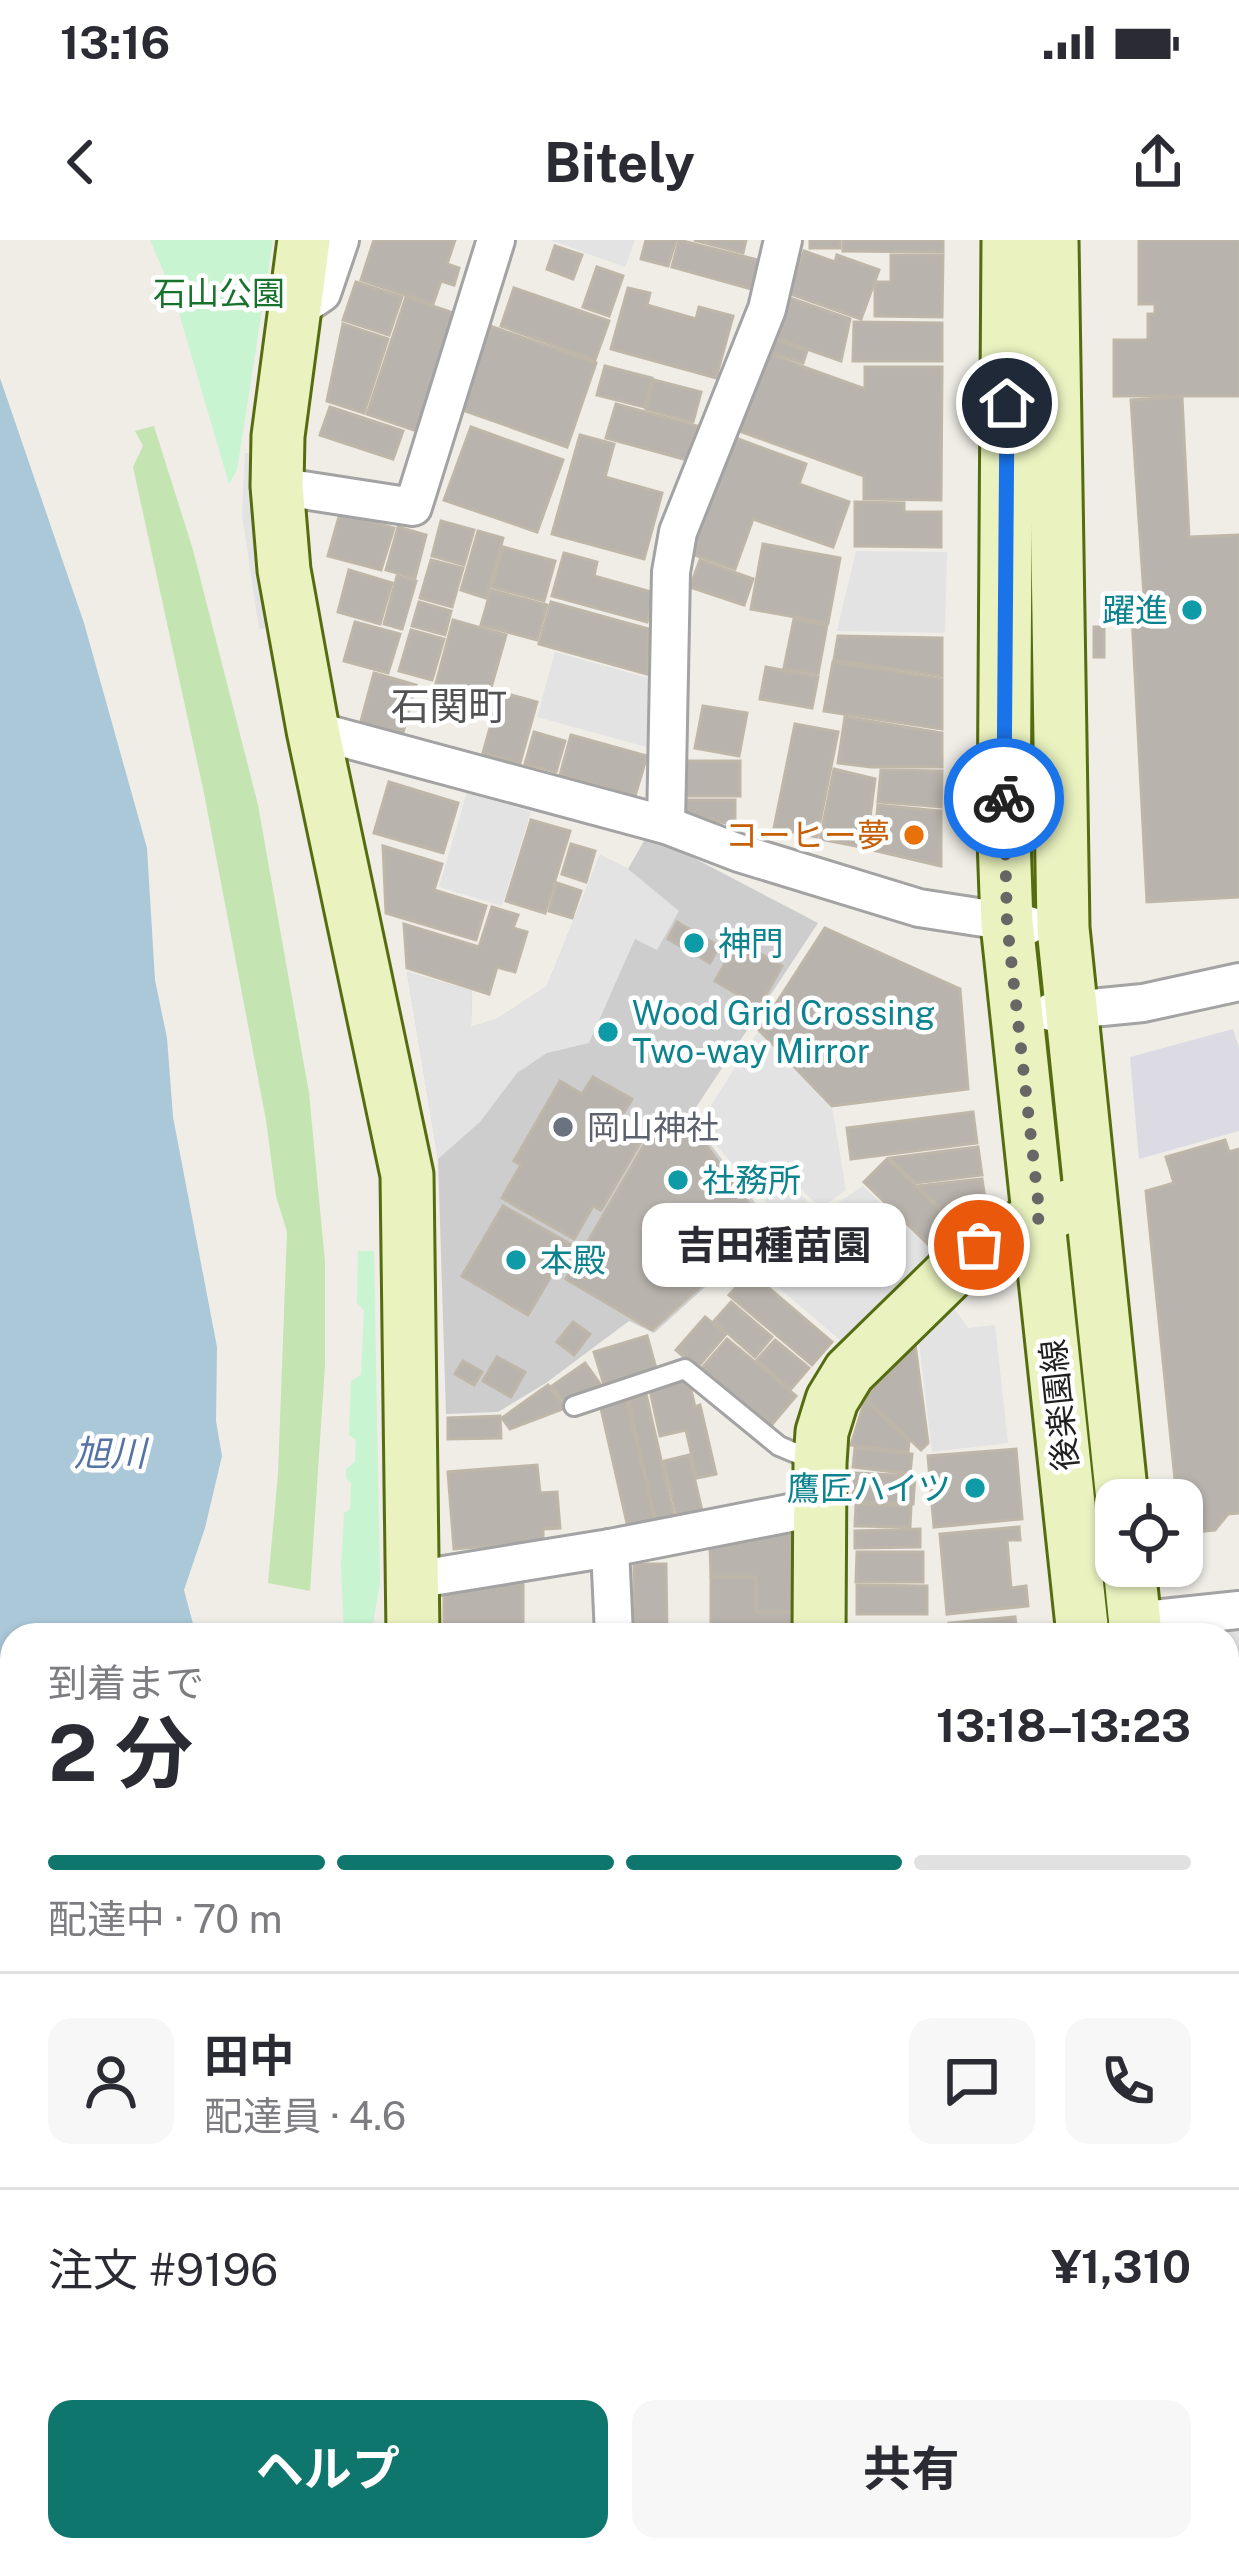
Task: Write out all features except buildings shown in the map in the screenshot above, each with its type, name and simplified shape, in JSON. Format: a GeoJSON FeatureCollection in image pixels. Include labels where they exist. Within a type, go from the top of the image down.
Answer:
{"type":"FeatureCollection","features":[{"type":"Feature","properties":{"kind":"main road"},"geometry":{"type":"LineString","coordinates":[[304,240],[278,436],[277,486],[284,570],[313,730],[407,1175],[413,1623]]}},
{"type":"Feature","properties":{"kind":"main road","name":"後楽園線"},"geometry":{"type":"LineString","coordinates":[[1008,240],[1007,923],[1082,1623]]}},
{"type":"Feature","properties":{"kind":"main road","name":"後楽園線"},"geometry":{"type":"LineString","coordinates":[[1052,240],[1063,928],[1120,1479]]}},
{"type":"Feature","properties":{"kind":"main road"},"geometry":{"type":"LineString","coordinates":[[819,1623],[822,1432],[832,1400],[849,1372],[979,1245],[1091,1198]]}},
{"type":"Feature","properties":{"kind":"main road"},"geometry":{"type":"LineString","coordinates":[[1131,1587],[1135,1623]]}},
{"type":"Feature","properties":{"kind":"street"},"geometry":{"type":"LineString","coordinates":[[292,313],[322,293],[340,240]]}},
{"type":"Feature","properties":{"kind":"street"},"geometry":{"type":"LineString","coordinates":[[277,486],[413,507],[496,240]]}},
{"type":"Feature","properties":{"kind":"street"},"geometry":{"type":"LineString","coordinates":[[666,825],[670,572],[678,532],[767,309],[783,240]]}},
{"type":"Feature","properties":{"kind":"street"},"geometry":{"type":"LineString","coordinates":[[313,730],[666,825],[739,853],[919,908],[1063,928]]}},
{"type":"Feature","properties":{"kind":"street"},"geometry":{"type":"LineString","coordinates":[[1018,1015],[1143,1004],[1239,982]]}},
{"type":"Feature","properties":{"kind":"street"},"geometry":{"type":"LineString","coordinates":[[413,1580],[610,1548],[820,1485]]}},
{"type":"Feature","properties":{"kind":"street"},"geometry":{"type":"LineString","coordinates":[[610,1548],[613,1623]]}},
{"type":"Feature","properties":{"kind":"street"},"geometry":{"type":"LineString","coordinates":[[1164,1623],[1239,1610]]}},
{"type":"Feature","properties":{"kind":"lane"},"geometry":{"type":"LineString","coordinates":[[574,1406],[685,1369],[820,1485]]}},
{"type":"Feature","properties":{"kind":"shaded area"},"geometry":{"type":"Polygon","coordinates":[[[550,240],[635,240],[625,267],[550,240]]]}},
{"type":"Feature","properties":{"kind":"shaded area"},"geometry":{"type":"Polygon","coordinates":[[[245,453],[261,453],[277,626],[259,629],[242,515],[245,453]]]}},
{"type":"Feature","properties":{"kind":"shaded area"},"geometry":{"type":"Polygon","coordinates":[[[856,551],[947,552],[945,633],[837,631],[856,551]]]}},
{"type":"Feature","properties":{"kind":"shaded area"},"geometry":{"type":"Polygon","coordinates":[[[555,652],[652,679],[650,748],[537,717],[555,652]]]}},
{"type":"Feature","properties":{"kind":"shaded area"},"geometry":{"type":"Polygon","coordinates":[[[467,792],[531,812],[502,906],[439,887],[467,792]]]}},
{"type":"Feature","properties":{"kind":"shaded area","name":"岡山神社"},"geometry":{"type":"Polygon","coordinates":[[[648,834],[818,923],[687,1121],[701,1132],[773,1226],[654,1333],[629,1321],[498,1412],[446,1414],[438,1159],[407,972],[472,991],[471,1027],[497,1019],[547,986],[600,855],[628,869],[648,834]]]}},
{"type":"Feature","properties":{"kind":"shaded area"},"geometry":{"type":"Polygon","coordinates":[[[600,855],[628,869],[679,911],[657,950],[635,939],[589,1043],[547,1053],[517,1073],[480,1122],[438,1159],[407,972],[472,991],[471,1027],[497,1019],[547,986],[600,855]]]}},
{"type":"Feature","properties":{"kind":"shaded area"},"geometry":{"type":"Polygon","coordinates":[[[1233,1029],[1239,1048],[1239,1131],[1139,1159],[1130,1057],[1233,1029]]]}},
{"type":"Feature","properties":{"kind":"shaded area"},"geometry":{"type":"Polygon","coordinates":[[[759,1030],[832,1106],[846,1190],[821,1208],[784,1173],[760,1197],[699,1124],[759,1030]]]}},
{"type":"Feature","properties":{"kind":"shaded area"},"geometry":{"type":"Polygon","coordinates":[[[784,1179],[821,1214],[863,1186],[932,1251],[841,1341],[757,1269],[795,1234],[764,1201],[784,1179]]]}},
{"type":"Feature","properties":{"kind":"shaded area"},"geometry":{"type":"Polygon","coordinates":[[[380,1206],[393,1206],[396,1520],[382,1520],[380,1206]]]}},
{"type":"Feature","properties":{"kind":"shaded area"},"geometry":{"type":"Polygon","coordinates":[[[951,1304],[968,1328],[995,1325],[1008,1443],[932,1452],[918,1335],[951,1304]]]}},
{"type":"Feature","properties":{"kind":"green space","name":"石山公園"},"geometry":{"type":"Polygon","coordinates":[[[150,240],[273,240],[237,470],[229,484],[174,296],[150,240]]]}},
{"type":"Feature","properties":{"kind":"green space"},"geometry":{"type":"Polygon","coordinates":[[[154,426],[193,550],[258,805],[309,1093],[325,1262],[325,1365],[310,1591],[268,1583],[278,1474],[287,1232],[276,1196],[204,793],[133,467],[143,446],[135,431],[154,426]]]}},
{"type":"Feature","properties":{"kind":"green space"},"geometry":{"type":"Polygon","coordinates":[[[358,1251],[374,1251],[380,1583],[373,1623],[343,1623],[341,1567],[351,1483],[346,1469],[355,1462],[356,1440],[349,1435],[351,1381],[361,1375],[364,1310],[357,1303],[358,1251]]]}},
{"type":"Feature","properties":{"kind":"water","name":"旭川"},"geometry":{"type":"Polygon","coordinates":[[[0,378],[84,623],[147,848],[155,980],[167,1038],[173,1117],[217,1347],[216,1421],[222,1456],[184,1590],[193,1623],[0,1623],[0,378]]]}},
{"type":"Feature","properties":{"kind":"way so far"},"geometry":{"type":"LineString","coordinates":[[979,1245],[1040,1218],[1007,923],[1004,798]]}},
{"type":"Feature","properties":{"kind":"place","name":"躍進"},"geometry":{"type":"Point","coordinates":[1192,610]}},
{"type":"Feature","properties":{"kind":"place","name":"コーヒー夢"},"geometry":{"type":"Point","coordinates":[914,835]}},
{"type":"Feature","properties":{"kind":"place","name":"神門"},"geometry":{"type":"Point","coordinates":[694,943]}},
{"type":"Feature","properties":{"kind":"place","name":"Wood Grid Crossing Two-way Mirror"},"geometry":{"type":"Point","coordinates":[608,1032]}},
{"type":"Feature","properties":{"kind":"place","name":"岡山神社"},"geometry":{"type":"Point","coordinates":[563,1127]}},
{"type":"Feature","properties":{"kind":"place","name":"社務所"},"geometry":{"type":"Point","coordinates":[678,1180]}},
{"type":"Feature","properties":{"kind":"place","name":"吉田種苗園"},"geometry":{"type":"Point","coordinates":[979,1245]}},
{"type":"Feature","properties":{"kind":"place","name":"本殿"},"geometry":{"type":"Point","coordinates":[516,1260]}},
{"type":"Feature","properties":{"kind":"place","name":"鷹匠ハイツ"},"geometry":{"type":"Point","coordinates":[975,1488]}},
{"type":"Feature","properties":{"kind":"district","name":"石関町"},"geometry":{"type":"Point","coordinates":[449,706]}},
{"type":"Feature","properties":{"kind":"route"},"geometry":{"type":"LineString","coordinates":[[1004,798],[1007,403]]}}]}
